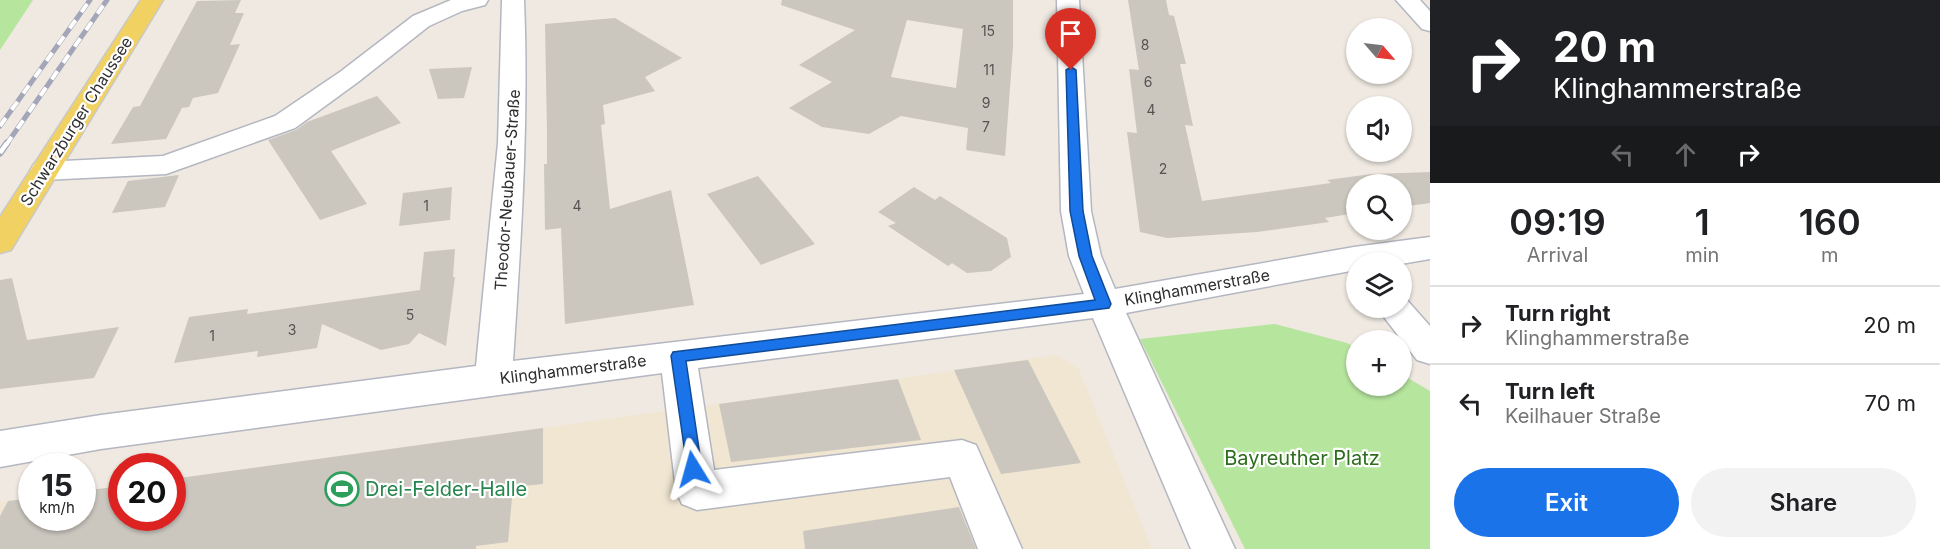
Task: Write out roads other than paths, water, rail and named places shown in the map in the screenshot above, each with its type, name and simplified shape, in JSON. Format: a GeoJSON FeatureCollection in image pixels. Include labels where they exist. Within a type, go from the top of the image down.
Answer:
{"type":"FeatureCollection","features":[{"type":"Feature","properties":{"kind":"main road","name":"Schwarzburger Chaussee"},"geometry":{"type":"LineString","coordinates":[[0,243],[152,0]]}},
{"type":"Feature","properties":{"kind":"street"},"geometry":{"type":"LineString","coordinates":[[44,171],[166,165],[285,122],[349,77],[421,21],[454,6],[477,0]]}},
{"type":"Feature","properties":{"kind":"street","name":"Theodor-Neubauer-Straße"},"geometry":{"type":"LineString","coordinates":[[493,379],[511,172],[515,39],[513,0]]}},
{"type":"Feature","properties":{"kind":"street"},"geometry":{"type":"LineString","coordinates":[[1068,0],[1076,211],[1085,256],[1104,304],[1214,549]]}},
{"type":"Feature","properties":{"kind":"street"},"geometry":{"type":"LineString","coordinates":[[1407,0],[1430,24]]}},
{"type":"Feature","properties":{"kind":"street","name":"Klinghammerstraße"},"geometry":{"type":"LineString","coordinates":[[1407,252],[1430,248]]}},
{"type":"Feature","properties":{"kind":"street","name":"Klinghammerstraße"},"geometry":{"type":"LineString","coordinates":[[0,449],[101,432],[493,379],[1104,304],[1346,263]]}},
{"type":"Feature","properties":{"kind":"street"},"geometry":{"type":"LineString","coordinates":[[1403,318],[1430,351]]}},
{"type":"Feature","properties":{"kind":"street"},"geometry":{"type":"LineString","coordinates":[[678,356],[697,491],[962,458],[1000,549]]}},
{"type":"Feature","properties":{"kind":"railway"},"geometry":{"type":"LineString","coordinates":[[0,126],[90,0]]}},
{"type":"Feature","properties":{"kind":"railway"},"geometry":{"type":"LineString","coordinates":[[6,145],[107,0]]}},
{"type":"Feature","properties":{"kind":"railway"},"geometry":{"type":"LineString","coordinates":[[0,153],[7,143]]}},
{"type":"Feature","properties":{"kind":"place","name":"Drei-Felder-Halle"},"geometry":{"type":"Point","coordinates":[342,489]}},
{"type":"Feature","properties":{"kind":"park label","name":"Bayreuther Platz"},"geometry":{"type":"Point","coordinates":[1302,458]}}]}
